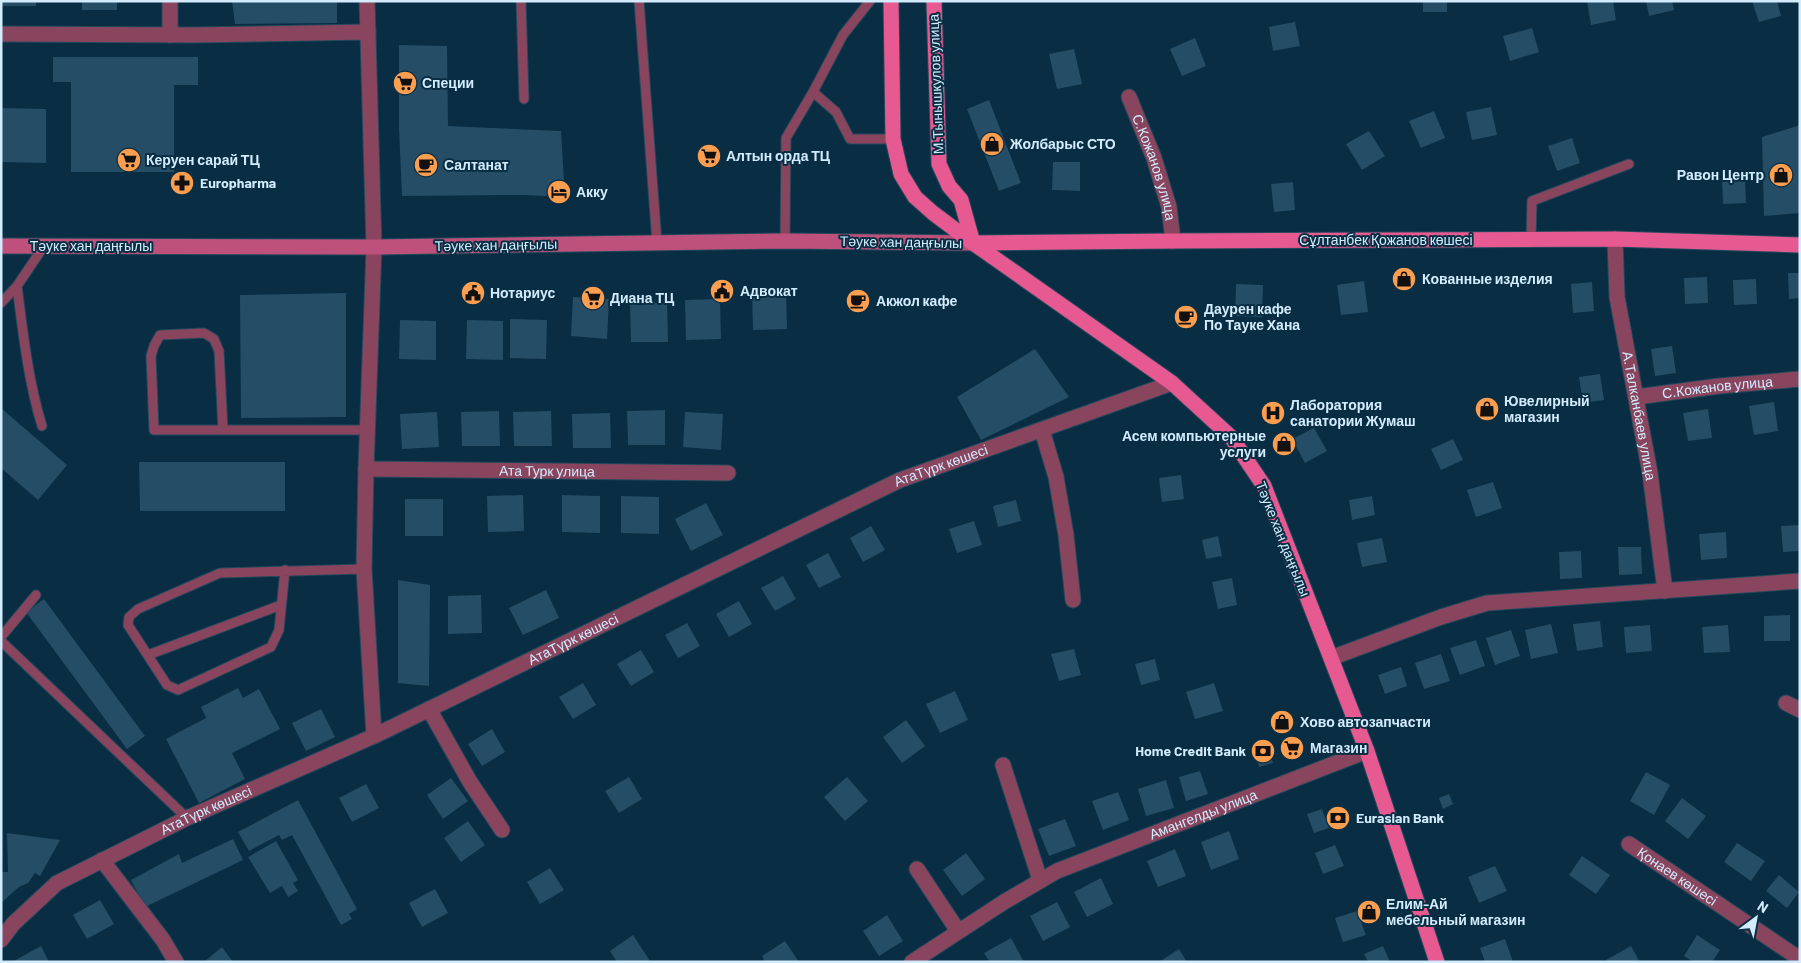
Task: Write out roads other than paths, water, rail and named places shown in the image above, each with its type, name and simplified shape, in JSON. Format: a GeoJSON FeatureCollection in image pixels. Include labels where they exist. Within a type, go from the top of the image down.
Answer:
{"type":"FeatureCollection","features":[{"type":"Feature","properties":{"kind":"main road"},"geometry":{"type":"LineString","coordinates":[[891,1],[893,139],[901,174],[915,197],[973,243]]}},
{"type":"Feature","properties":{"kind":"main road","name":"М.Тынышкулов улица"},"geometry":{"type":"LineString","coordinates":[[934,1],[939,164],[949,186],[961,200],[973,243]]}},
{"type":"Feature","properties":{"kind":"main road","name":"Сұлтанбек Қожанов көшесі"},"geometry":{"type":"LineString","coordinates":[[973,243],[1615,240],[1800,245]]}},
{"type":"Feature","properties":{"kind":"main road","name":"Тәуке хан даңғылы"},"geometry":{"type":"LineString","coordinates":[[973,243],[1172,383],[1231,437],[1264,486],[1367,751],[1437,962]]}},
{"type":"Feature","properties":{"kind":"street"},"geometry":{"type":"LineString","coordinates":[[170,1],[170,35]]}},
{"type":"Feature","properties":{"kind":"street"},"geometry":{"type":"LineString","coordinates":[[368,1],[374,247],[364,569],[374,736]]}},
{"type":"Feature","properties":{"kind":"street"},"geometry":{"type":"LineString","coordinates":[[1,34],[170,35],[368,32]]}},
{"type":"Feature","properties":{"kind":"street","name":"С.Кожанов улица"},"geometry":{"type":"LineString","coordinates":[[1129,97],[1154,158],[1169,207],[1173,241]]}},
{"type":"Feature","properties":{"kind":"street","name":"А.Талканбаев улица"},"geometry":{"type":"LineString","coordinates":[[1615,240],[1617,297],[1650,473],[1665,591]]}},
{"type":"Feature","properties":{"kind":"street","name":"Тәуке хан даңғылы"},"geometry":{"type":"LineString","coordinates":[[1,246],[374,247],[785,241],[973,243]]}},
{"type":"Feature","properties":{"kind":"street","name":"С.Кожанов улица"},"geometry":{"type":"LineString","coordinates":[[1636,397],[1719,386],[1800,380]]}},
{"type":"Feature","properties":{"kind":"street","name":"АтаТүрк көшесі"},"geometry":{"type":"LineString","coordinates":[[1,940],[13,924],[57,883],[186,818],[374,736],[900,480],[1172,383]]}},
{"type":"Feature","properties":{"kind":"street"},"geometry":{"type":"LineString","coordinates":[[1042,430],[1056,477],[1066,535],[1073,600]]}},
{"type":"Feature","properties":{"kind":"street","name":"Ата Турк улица"},"geometry":{"type":"LineString","coordinates":[[366,469],[728,473]]}},
{"type":"Feature","properties":{"kind":"street"},"geometry":{"type":"LineString","coordinates":[[1331,658],[1441,617],[1487,603],[1800,581]]}},
{"type":"Feature","properties":{"kind":"street"},"geometry":{"type":"LineString","coordinates":[[429,709],[470,782],[502,830]]}},
{"type":"Feature","properties":{"kind":"street","name":"Амангелды улица"},"geometry":{"type":"LineString","coordinates":[[912,962],[958,931],[1057,870],[1367,751]]}},
{"type":"Feature","properties":{"kind":"street"},"geometry":{"type":"LineString","coordinates":[[1003,765],[1040,880]]}},
{"type":"Feature","properties":{"kind":"street","name":"Қонаев көшесі"},"geometry":{"type":"LineString","coordinates":[[1630,844],[1800,959]]}},
{"type":"Feature","properties":{"kind":"street"},"geometry":{"type":"LineString","coordinates":[[102,860],[163,940],[176,962]]}},
{"type":"Feature","properties":{"kind":"street"},"geometry":{"type":"LineString","coordinates":[[917,869],[958,931]]}},
{"type":"Feature","properties":{"kind":"lane"},"geometry":{"type":"LineString","coordinates":[[521,1],[524,99]]}},
{"type":"Feature","properties":{"kind":"lane"},"geometry":{"type":"LineString","coordinates":[[639,1],[657,243]]}},
{"type":"Feature","properties":{"kind":"lane"},"geometry":{"type":"LineString","coordinates":[[785,241],[786,138],[813,92],[842,35],[870,1]]}},
{"type":"Feature","properties":{"kind":"lane"},"geometry":{"type":"LineString","coordinates":[[813,92],[836,112],[850,139],[893,139]]}},
{"type":"Feature","properties":{"kind":"lane"},"geometry":{"type":"LineString","coordinates":[[1531,240],[1532,201],[1629,164]]}},
{"type":"Feature","properties":{"kind":"lane"},"geometry":{"type":"LineString","coordinates":[[1,303],[16,286],[44,246]]}},
{"type":"Feature","properties":{"kind":"lane"},"geometry":{"type":"LineString","coordinates":[[16,286],[26,361],[42,426]]}},
{"type":"Feature","properties":{"kind":"lane"},"geometry":{"type":"LineString","coordinates":[[223,430],[219,350],[214,339],[204,333],[160,335],[151,356],[154,430],[223,430],[367,430]]}},
{"type":"Feature","properties":{"kind":"lane"},"geometry":{"type":"LineString","coordinates":[[285,570],[279,630],[271,647],[178,690],[167,685],[128,625],[129,617],[138,609],[220,572],[285,570],[364,569]]}},
{"type":"Feature","properties":{"kind":"lane"},"geometry":{"type":"LineString","coordinates":[[1,638],[36,595]]}},
{"type":"Feature","properties":{"kind":"lane"},"geometry":{"type":"LineString","coordinates":[[148,655],[281,605]]}},
{"type":"Feature","properties":{"kind":"lane"},"geometry":{"type":"LineString","coordinates":[[1,642],[186,818]]}},
{"type":"Feature","properties":{"kind":"place","name":"Специи"},"geometry":{"type":"Point","coordinates":[405,83]}},
{"type":"Feature","properties":{"kind":"place","name":"Жолбарыс СТО"},"geometry":{"type":"Point","coordinates":[992,144]}},
{"type":"Feature","properties":{"kind":"place","name":"Алтын орда ТЦ"},"geometry":{"type":"Point","coordinates":[709,156]}},
{"type":"Feature","properties":{"kind":"place","name":"Керуен сарай ТЦ"},"geometry":{"type":"Point","coordinates":[129,160]}},
{"type":"Feature","properties":{"kind":"place","name":"Салтанат"},"geometry":{"type":"Point","coordinates":[426,165]}},
{"type":"Feature","properties":{"kind":"place","name":"Равон Центр"},"geometry":{"type":"Point","coordinates":[1781,175]}},
{"type":"Feature","properties":{"kind":"place","name":"Europharma"},"geometry":{"type":"Point","coordinates":[182,183]}},
{"type":"Feature","properties":{"kind":"place","name":"Акку"},"geometry":{"type":"Point","coordinates":[559,192]}},
{"type":"Feature","properties":{"kind":"place","name":"Кованные изделия"},"geometry":{"type":"Point","coordinates":[1404,279]}},
{"type":"Feature","properties":{"kind":"place","name":"Адвокат"},"geometry":{"type":"Point","coordinates":[722,291]}},
{"type":"Feature","properties":{"kind":"place","name":"Нотариус"},"geometry":{"type":"Point","coordinates":[473,293]}},
{"type":"Feature","properties":{"kind":"place","name":"Диана ТЦ"},"geometry":{"type":"Point","coordinates":[593,298]}},
{"type":"Feature","properties":{"kind":"place","name":"Акжол кафе"},"geometry":{"type":"Point","coordinates":[858,301]}},
{"type":"Feature","properties":{"kind":"place","name":"Даурен кафе По Тауке Хана"},"geometry":{"type":"Point","coordinates":[1186,317]}},
{"type":"Feature","properties":{"kind":"place","name":"Ювелирный магазин"},"geometry":{"type":"Point","coordinates":[1487,409]}},
{"type":"Feature","properties":{"kind":"place","name":"Лаборатория санатории Жумаш"},"geometry":{"type":"Point","coordinates":[1273,413]}},
{"type":"Feature","properties":{"kind":"place","name":"Асем компьютерные услуги"},"geometry":{"type":"Point","coordinates":[1284,444]}},
{"type":"Feature","properties":{"kind":"place","name":"Хово автозапчасти"},"geometry":{"type":"Point","coordinates":[1282,722]}},
{"type":"Feature","properties":{"kind":"place","name":"Магазин"},"geometry":{"type":"Point","coordinates":[1292,748]}},
{"type":"Feature","properties":{"kind":"place","name":"Home Credit Bank"},"geometry":{"type":"Point","coordinates":[1263,751]}},
{"type":"Feature","properties":{"kind":"place","name":"Eurasian Bank"},"geometry":{"type":"Point","coordinates":[1338,818]}},
{"type":"Feature","properties":{"kind":"place","name":"Елим-Ай мебельный магазин"},"geometry":{"type":"Point","coordinates":[1369,912]}}]}
